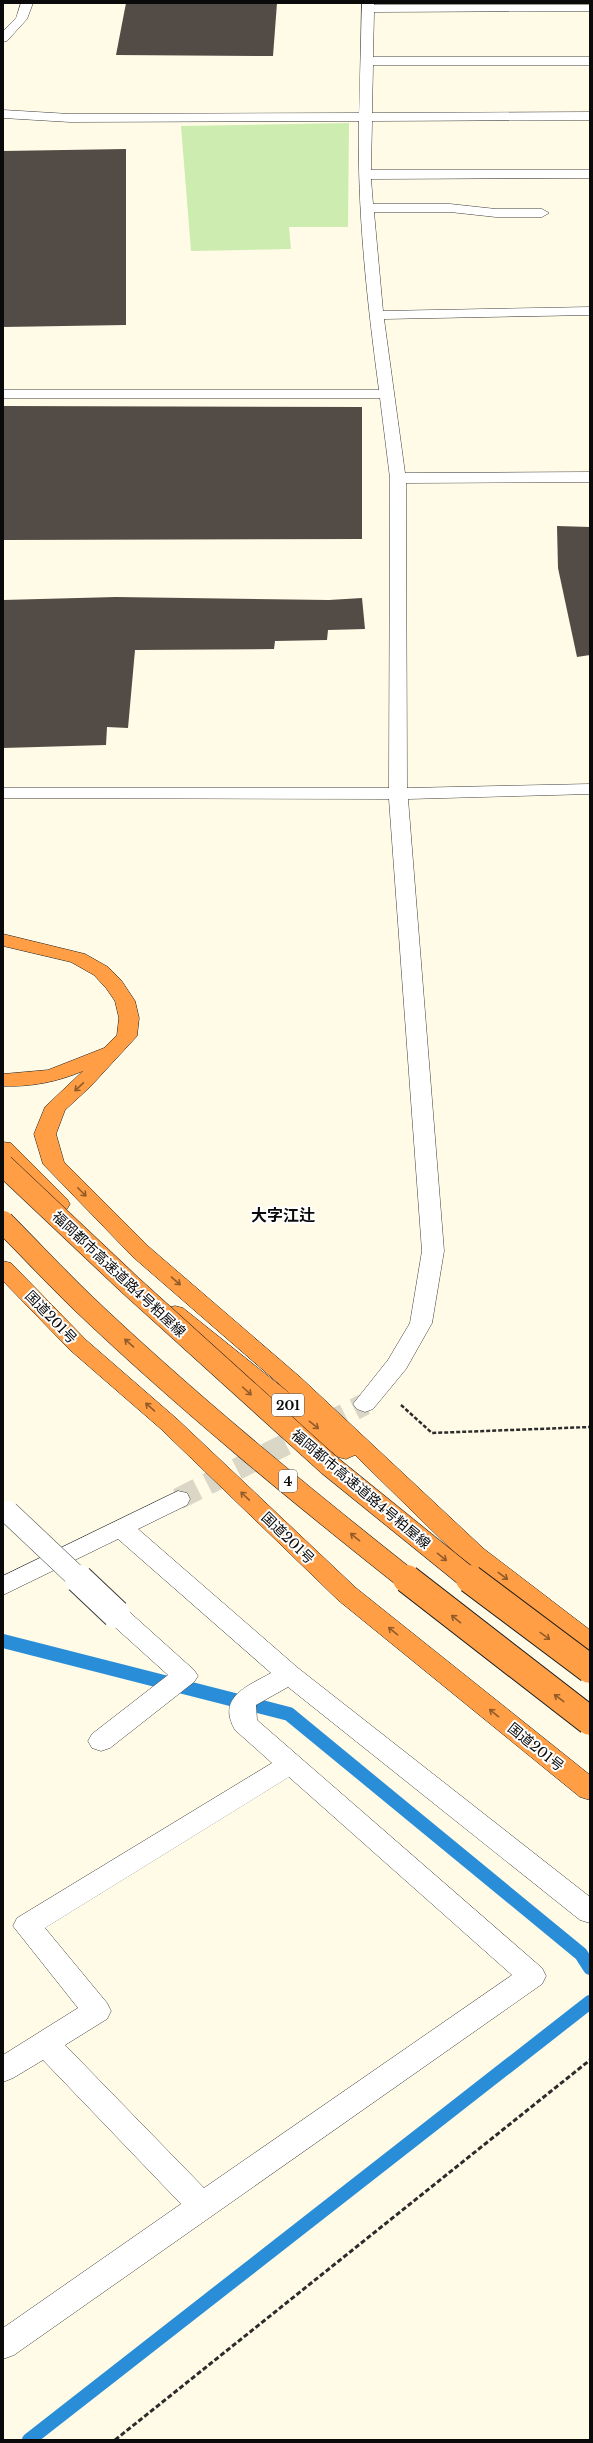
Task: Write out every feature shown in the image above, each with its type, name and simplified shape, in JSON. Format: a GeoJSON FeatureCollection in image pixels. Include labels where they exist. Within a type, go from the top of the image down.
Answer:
{"type":"FeatureCollection","features":[{"type":"Feature","properties":{"kind":"highway"},"geometry":{"type":"LineString","coordinates":[[3,940],[78,958],[101,971],[114,984],[125,1001],[129,1018],[127,1036],[83,1084],[56,1107],[45,1134],[54,1164],[141,1252],[292,1382],[475,1555]]}},
{"type":"Feature","properties":{"kind":"highway"},"geometry":{"type":"LineString","coordinates":[[3,1080],[38,1078],[69,1071],[115,1048]]}},
{"type":"Feature","properties":{"kind":"highway","name":"201"},"geometry":{"type":"LineString","coordinates":[[3,1148],[139,1284],[475,1555],[590,1643]]}},
{"type":"Feature","properties":{"kind":"highway","name":"福岡都市高速道路4号粕屋線"},"geometry":{"type":"LineString","coordinates":[[3,1165],[130,1285],[329,1465],[500,1603],[590,1669]]}},
{"type":"Feature","properties":{"kind":"highway","name":"4"},"geometry":{"type":"LineString","coordinates":[[3,1222],[95,1314],[300,1492],[470,1631],[590,1721]]}},
{"type":"Feature","properties":{"kind":"highway","name":"国道201号"},"geometry":{"type":"LineString","coordinates":[[3,1268],[78,1346],[169,1424],[348,1594],[590,1790]]}},
{"type":"Feature","properties":{"kind":"highway"},"geometry":{"type":"LineString","coordinates":[[3,1287],[78,1346]]}},
{"type":"Feature","properties":{"kind":"street"},"geometry":{"type":"LineString","coordinates":[[3,38],[21,19],[27,3]]}},
{"type":"Feature","properties":{"kind":"street"},"geometry":{"type":"LineString","coordinates":[[365,1404],[398,1364],[421,1323],[433,1251],[398,794],[398,478],[376,315],[364,174],[368,6],[590,8]]}},
{"type":"Feature","properties":{"kind":"street"},"geometry":{"type":"LineString","coordinates":[[367,61],[590,61]]}},
{"type":"Feature","properties":{"kind":"street"},"geometry":{"type":"LineString","coordinates":[[3,114],[70,118],[590,116]]}},
{"type":"Feature","properties":{"kind":"street"},"geometry":{"type":"LineString","coordinates":[[364,174],[590,174]]}},
{"type":"Feature","properties":{"kind":"street"},"geometry":{"type":"LineString","coordinates":[[366,208],[450,208],[496,213],[542,213]]}},
{"type":"Feature","properties":{"kind":"street"},"geometry":{"type":"LineString","coordinates":[[376,315],[590,311]]}},
{"type":"Feature","properties":{"kind":"street"},"geometry":{"type":"LineString","coordinates":[[3,394],[386,394]]}},
{"type":"Feature","properties":{"kind":"street"},"geometry":{"type":"LineString","coordinates":[[398,478],[590,477]]}},
{"type":"Feature","properties":{"kind":"street"},"geometry":{"type":"LineString","coordinates":[[3,792],[398,794],[590,789]]}},
{"type":"Feature","properties":{"kind":"street"},"geometry":{"type":"LineString","coordinates":[[3,1586],[122,1529],[178,1499]]}},
{"type":"Feature","properties":{"kind":"street"},"geometry":{"type":"LineString","coordinates":[[5,1510],[116,1614],[185,1676],[100,1741]]}},
{"type":"Feature","properties":{"kind":"street"},"geometry":{"type":"LineString","coordinates":[[122,1529],[289,1674],[590,1912]]}},
{"type":"Feature","properties":{"kind":"street"},"geometry":{"type":"LineString","coordinates":[[3,2345],[532,1976],[244,1724],[243,1701],[289,1674]]}},
{"type":"Feature","properties":{"kind":"street"},"geometry":{"type":"LineString","coordinates":[[3,2070],[97,2011],[27,1926],[290,1764]]}},
{"type":"Feature","properties":{"kind":"street"},"geometry":{"type":"LineString","coordinates":[[46,2044],[202,2206]]}},
{"type":"Feature","properties":{"kind":"path"},"geometry":{"type":"LineString","coordinates":[[381,1385],[432,1433],[590,1427]]}},
{"type":"Feature","properties":{"kind":"path"},"geometry":{"type":"LineString","coordinates":[[115,2440],[590,2060]]}},
{"type":"Feature","properties":{"kind":"green space"},"geometry":{"type":"Polygon","coordinates":[[[349,123],[348,227],[289,227],[291,249],[191,251],[181,126],[349,123]]]}},
{"type":"Feature","properties":{"kind":"building"},"geometry":{"type":"Polygon","coordinates":[[[126,3],[277,3],[273,56],[116,55],[126,3]]]}},
{"type":"Feature","properties":{"kind":"building"},"geometry":{"type":"Polygon","coordinates":[[[126,149],[126,325],[3,327],[3,151],[126,149]]]}},
{"type":"Feature","properties":{"kind":"building"},"geometry":{"type":"Polygon","coordinates":[[[3,406],[362,407],[362,539],[3,540],[3,406]]]}},
{"type":"Feature","properties":{"kind":"building"},"geometry":{"type":"Polygon","coordinates":[[[557,526],[590,527],[590,655],[577,657],[558,568],[557,526]]]}},
{"type":"Feature","properties":{"kind":"building"},"geometry":{"type":"Polygon","coordinates":[[[116,597],[329,600],[362,598],[365,629],[328,630],[327,640],[275,641],[274,649],[135,650],[128,728],[107,727],[106,745],[3,748],[3,600],[116,597]]]}},
{"type":"Feature","properties":{"kind":"waterway"},"geometry":{"type":"LineString","coordinates":[[3,1641],[289,1714],[581,1954],[590,1968]]}},
{"type":"Feature","properties":{"kind":"waterway"},"geometry":{"type":"LineString","coordinates":[[29,2440],[590,2002]]}},
{"type":"Feature","properties":{"kind":"tunnel"},"geometry":{"type":"LineString","coordinates":[[178,1499],[365,1404]]}},
{"type":"Feature","properties":{"kind":"district","name":"大字江辻"},"geometry":{"type":"Point","coordinates":[283,1215]}}]}
